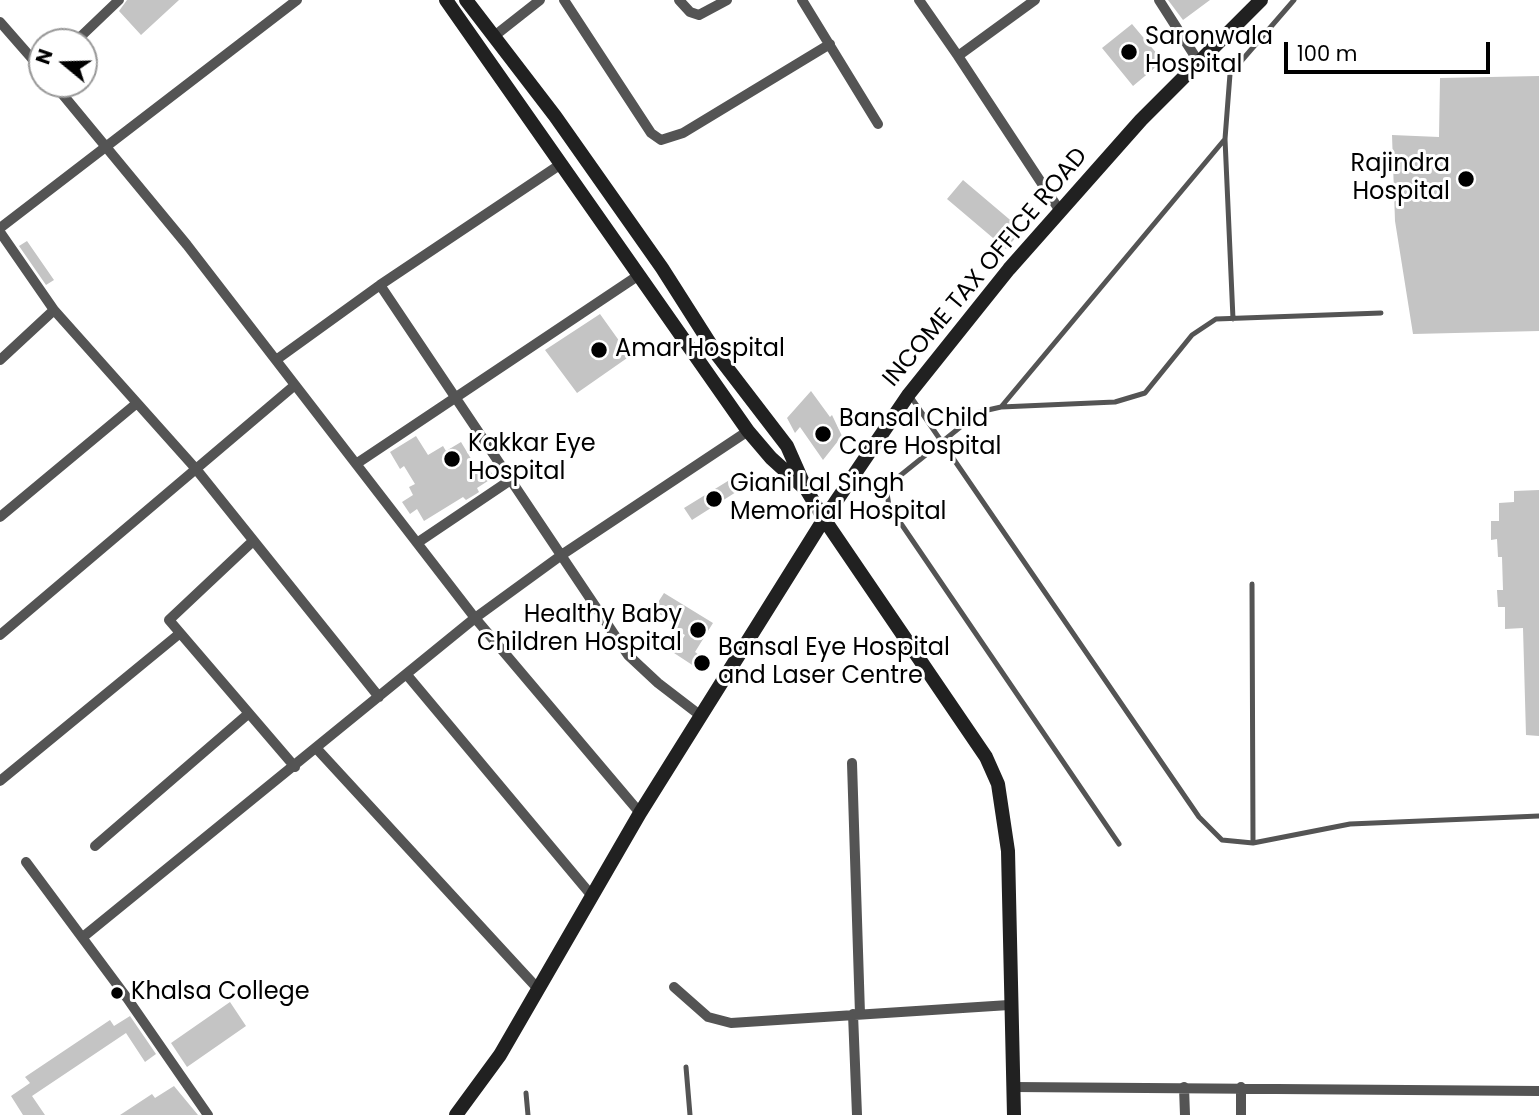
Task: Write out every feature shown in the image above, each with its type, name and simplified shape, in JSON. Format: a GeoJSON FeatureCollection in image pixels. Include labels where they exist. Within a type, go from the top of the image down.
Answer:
{"type":"FeatureCollection","features":[{"type":"Feature","properties":{"kind":"main road"},"geometry":{"type":"LineString","coordinates":[[446,0],[748,431],[771,458],[806,489]]}},
{"type":"Feature","properties":{"kind":"main road"},"geometry":{"type":"LineString","coordinates":[[467,0],[555,116],[662,268],[718,356],[787,446],[806,489],[824,519],[986,758],[998,784],[1008,851],[1009,1005],[1014,1115]]}},
{"type":"Feature","properties":{"kind":"main road","name":"INCOME TAX OFFICE ROAD"},"geometry":{"type":"LineString","coordinates":[[456,1115],[500,1055],[640,813],[824,519],[909,394],[1009,269],[1060,211],[1198,61],[1261,0]]}},
{"type":"Feature","properties":{"kind":"street"},"geometry":{"type":"LineString","coordinates":[[90,28],[119,0]]}},
{"type":"Feature","properties":{"kind":"street"},"geometry":{"type":"LineString","coordinates":[[298,0],[0,230],[54,310],[196,469],[379,697]]}},
{"type":"Feature","properties":{"kind":"street"},"geometry":{"type":"LineString","coordinates":[[493,37],[540,0]]}},
{"type":"Feature","properties":{"kind":"street"},"geometry":{"type":"LineString","coordinates":[[564,0],[651,133],[661,140],[683,133],[830,44]]}},
{"type":"Feature","properties":{"kind":"street"},"geometry":{"type":"LineString","coordinates":[[679,0],[690,12],[699,15],[727,0]]}},
{"type":"Feature","properties":{"kind":"street"},"geometry":{"type":"LineString","coordinates":[[802,0],[878,124]]}},
{"type":"Feature","properties":{"kind":"street"},"geometry":{"type":"LineString","coordinates":[[919,0],[1060,211]]}},
{"type":"Feature","properties":{"kind":"street"},"geometry":{"type":"LineString","coordinates":[[958,56],[1035,0]]}},
{"type":"Feature","properties":{"kind":"street"},"geometry":{"type":"LineString","coordinates":[[1159,0],[1198,61]]}},
{"type":"Feature","properties":{"kind":"street"},"geometry":{"type":"LineString","coordinates":[[0,22],[28,54]]}},
{"type":"Feature","properties":{"kind":"street"},"geometry":{"type":"LineString","coordinates":[[66,98],[276,360],[475,618],[640,813]]}},
{"type":"Feature","properties":{"kind":"street"},"geometry":{"type":"LineString","coordinates":[[276,360],[380,285],[561,164]]}},
{"type":"Feature","properties":{"kind":"street"},"geometry":{"type":"LineString","coordinates":[[356,464],[639,275]]}},
{"type":"Feature","properties":{"kind":"street"},"geometry":{"type":"LineString","coordinates":[[380,285],[563,554],[628,655],[658,683],[701,716]]}},
{"type":"Feature","properties":{"kind":"street"},"geometry":{"type":"LineString","coordinates":[[0,360],[54,310]]}},
{"type":"Feature","properties":{"kind":"street"},"geometry":{"type":"LineString","coordinates":[[2,628],[295,385]]}},
{"type":"Feature","properties":{"kind":"street"},"geometry":{"type":"LineString","coordinates":[[0,517],[137,404]]}},
{"type":"Feature","properties":{"kind":"street"},"geometry":{"type":"LineString","coordinates":[[83,937],[475,618],[563,554],[748,431]]}},
{"type":"Feature","properties":{"kind":"street"},"geometry":{"type":"LineString","coordinates":[[417,543],[512,479]]}},
{"type":"Feature","properties":{"kind":"street"},"geometry":{"type":"LineString","coordinates":[[253,541],[171,615],[170,624],[295,767]]}},
{"type":"Feature","properties":{"kind":"street"},"geometry":{"type":"LineString","coordinates":[[0,781],[179,634]]}},
{"type":"Feature","properties":{"kind":"street"},"geometry":{"type":"LineString","coordinates":[[407,675],[592,896]]}},
{"type":"Feature","properties":{"kind":"street"},"geometry":{"type":"LineString","coordinates":[[95,846],[248,714]]}},
{"type":"Feature","properties":{"kind":"street"},"geometry":{"type":"LineString","coordinates":[[317,749],[539,990]]}},
{"type":"Feature","properties":{"kind":"street"},"geometry":{"type":"LineString","coordinates":[[852,763],[857,1115]]}},
{"type":"Feature","properties":{"kind":"street"},"geometry":{"type":"LineString","coordinates":[[26,862],[83,937],[208,1115]]}},
{"type":"Feature","properties":{"kind":"street"},"geometry":{"type":"LineString","coordinates":[[674,987],[708,1017],[719,1022],[1009,1005]]}},
{"type":"Feature","properties":{"kind":"street"},"geometry":{"type":"LineString","coordinates":[[1014,1087],[1539,1091]]}},
{"type":"Feature","properties":{"kind":"street"},"geometry":{"type":"LineString","coordinates":[[1184,1087],[1185,1115]]}},
{"type":"Feature","properties":{"kind":"street"},"geometry":{"type":"LineString","coordinates":[[1241,1087],[1241,1115]]}},
{"type":"Feature","properties":{"kind":"lane"},"geometry":{"type":"LineString","coordinates":[[1233,319],[1225,139],[1230,74],[1294,0]]}},
{"type":"Feature","properties":{"kind":"lane"},"geometry":{"type":"LineString","coordinates":[[1001,407],[1225,139]]}},
{"type":"Feature","properties":{"kind":"lane"},"geometry":{"type":"LineString","coordinates":[[1119,844],[885,497],[886,487],[979,412],[1001,407],[1131,399],[1145,393],[1192,335],[1216,319],[1381,313]]}},
{"type":"Feature","properties":{"kind":"lane"},"geometry":{"type":"LineString","coordinates":[[909,394],[1199,817],[1222,839],[1253,844],[1350,824],[1539,816]]}},
{"type":"Feature","properties":{"kind":"lane"},"geometry":{"type":"LineString","coordinates":[[1252,584],[1253,844]]}},
{"type":"Feature","properties":{"kind":"lane"},"geometry":{"type":"LineString","coordinates":[[686,1067],[690,1115]]}},
{"type":"Feature","properties":{"kind":"lane"},"geometry":{"type":"LineString","coordinates":[[526,1093],[528,1115]]}},
{"type":"Feature","properties":{"kind":"building"},"geometry":{"type":"Polygon","coordinates":[[[127,0],[179,0],[141,35],[119,11],[127,0]]]}},
{"type":"Feature","properties":{"kind":"building"},"geometry":{"type":"Polygon","coordinates":[[[1168,0],[1210,0],[1183,20],[1168,0]]]}},
{"type":"Feature","properties":{"kind":"building"},"geometry":{"type":"Polygon","coordinates":[[[1132,24],[1163,61],[1133,86],[1102,48],[1132,24]]]}},
{"type":"Feature","properties":{"kind":"building","name":"Rajindra Hospital"},"geometry":{"type":"Polygon","coordinates":[[[1539,76],[1539,331],[1413,334],[1395,221],[1392,135],[1439,137],[1440,78],[1539,76]]]}},
{"type":"Feature","properties":{"kind":"building"},"geometry":{"type":"Polygon","coordinates":[[[963,180],[1022,230],[1006,249],[947,199],[963,180]]]}},
{"type":"Feature","properties":{"kind":"building"},"geometry":{"type":"Polygon","coordinates":[[[27,241],[54,280],[46,285],[19,246],[27,241]]]}},
{"type":"Feature","properties":{"kind":"building","name":"Amar Hospital"},"geometry":{"type":"Polygon","coordinates":[[[600,314],[630,356],[577,393],[545,350],[600,314]]]}},
{"type":"Feature","properties":{"kind":"building"},"geometry":{"type":"Polygon","coordinates":[[[811,391],[830,417],[832,415],[842,436],[823,460],[800,427],[795,433],[787,418],[811,391]]]}},
{"type":"Feature","properties":{"kind":"building"},"geometry":{"type":"Polygon","coordinates":[[[416,436],[428,455],[443,446],[446,451],[461,442],[476,467],[485,462],[494,477],[477,488],[479,492],[476,494],[466,500],[463,497],[424,521],[417,509],[410,514],[402,502],[413,495],[409,487],[415,484],[404,466],[400,469],[390,452],[416,436]]]}},
{"type":"Feature","properties":{"kind":"building"},"geometry":{"type":"Polygon","coordinates":[[[736,476],[744,487],[692,520],[684,508],[736,476]]]}},
{"type":"Feature","properties":{"kind":"building"},"geometry":{"type":"Polygon","coordinates":[[[1539,490],[1539,736],[1526,735],[1523,628],[1505,629],[1505,607],[1498,607],[1497,590],[1503,590],[1502,557],[1498,557],[1497,539],[1491,540],[1491,521],[1499,521],[1499,503],[1514,502],[1514,491],[1539,490]]]}},
{"type":"Feature","properties":{"kind":"building"},"geometry":{"type":"Polygon","coordinates":[[[664,593],[713,623],[695,652],[709,662],[703,672],[674,653],[685,635],[675,629],[677,625],[653,610],[664,593]]]}},
{"type":"Feature","properties":{"kind":"building"},"geometry":{"type":"Polygon","coordinates":[[[230,1002],[246,1026],[187,1067],[171,1043],[230,1002]]]}},
{"type":"Feature","properties":{"kind":"building"},"geometry":{"type":"Polygon","coordinates":[[[130,1016],[156,1054],[145,1062],[126,1033],[32,1096],[45,1115],[23,1115],[11,1096],[30,1083],[25,1077],[110,1020],[114,1026],[130,1016]]]}},
{"type":"Feature","properties":{"kind":"building"},"geometry":{"type":"Polygon","coordinates":[[[174,1086],[198,1115],[120,1115],[152,1094],[155,1098],[174,1086]]]}},
{"type":"Feature","properties":{"kind":"place","name":"Saronwala Hospital"},"geometry":{"type":"Point","coordinates":[1129,52]}},
{"type":"Feature","properties":{"kind":"place","name":"Rajindra Hospital"},"geometry":{"type":"Point","coordinates":[1466,179]}},
{"type":"Feature","properties":{"kind":"place","name":"Amar Hospital"},"geometry":{"type":"Point","coordinates":[599,350]}},
{"type":"Feature","properties":{"kind":"place","name":"Bansal Child Care Hospital"},"geometry":{"type":"Point","coordinates":[823,434]}},
{"type":"Feature","properties":{"kind":"place","name":"Kakkar Eye Hospital"},"geometry":{"type":"Point","coordinates":[452,459]}},
{"type":"Feature","properties":{"kind":"place","name":"Giani Lal Singh Memorial Hospital"},"geometry":{"type":"Point","coordinates":[714,499]}},
{"type":"Feature","properties":{"kind":"place","name":"Healthy Baby Children Hospital"},"geometry":{"type":"Point","coordinates":[698,630]}},
{"type":"Feature","properties":{"kind":"place","name":"Bansal Eye Hospital and Laser Centre"},"geometry":{"type":"Point","coordinates":[702,663]}},
{"type":"Feature","properties":{"kind":"place","name":"Khalsa College"},"geometry":{"type":"Point","coordinates":[117,993]}}]}
